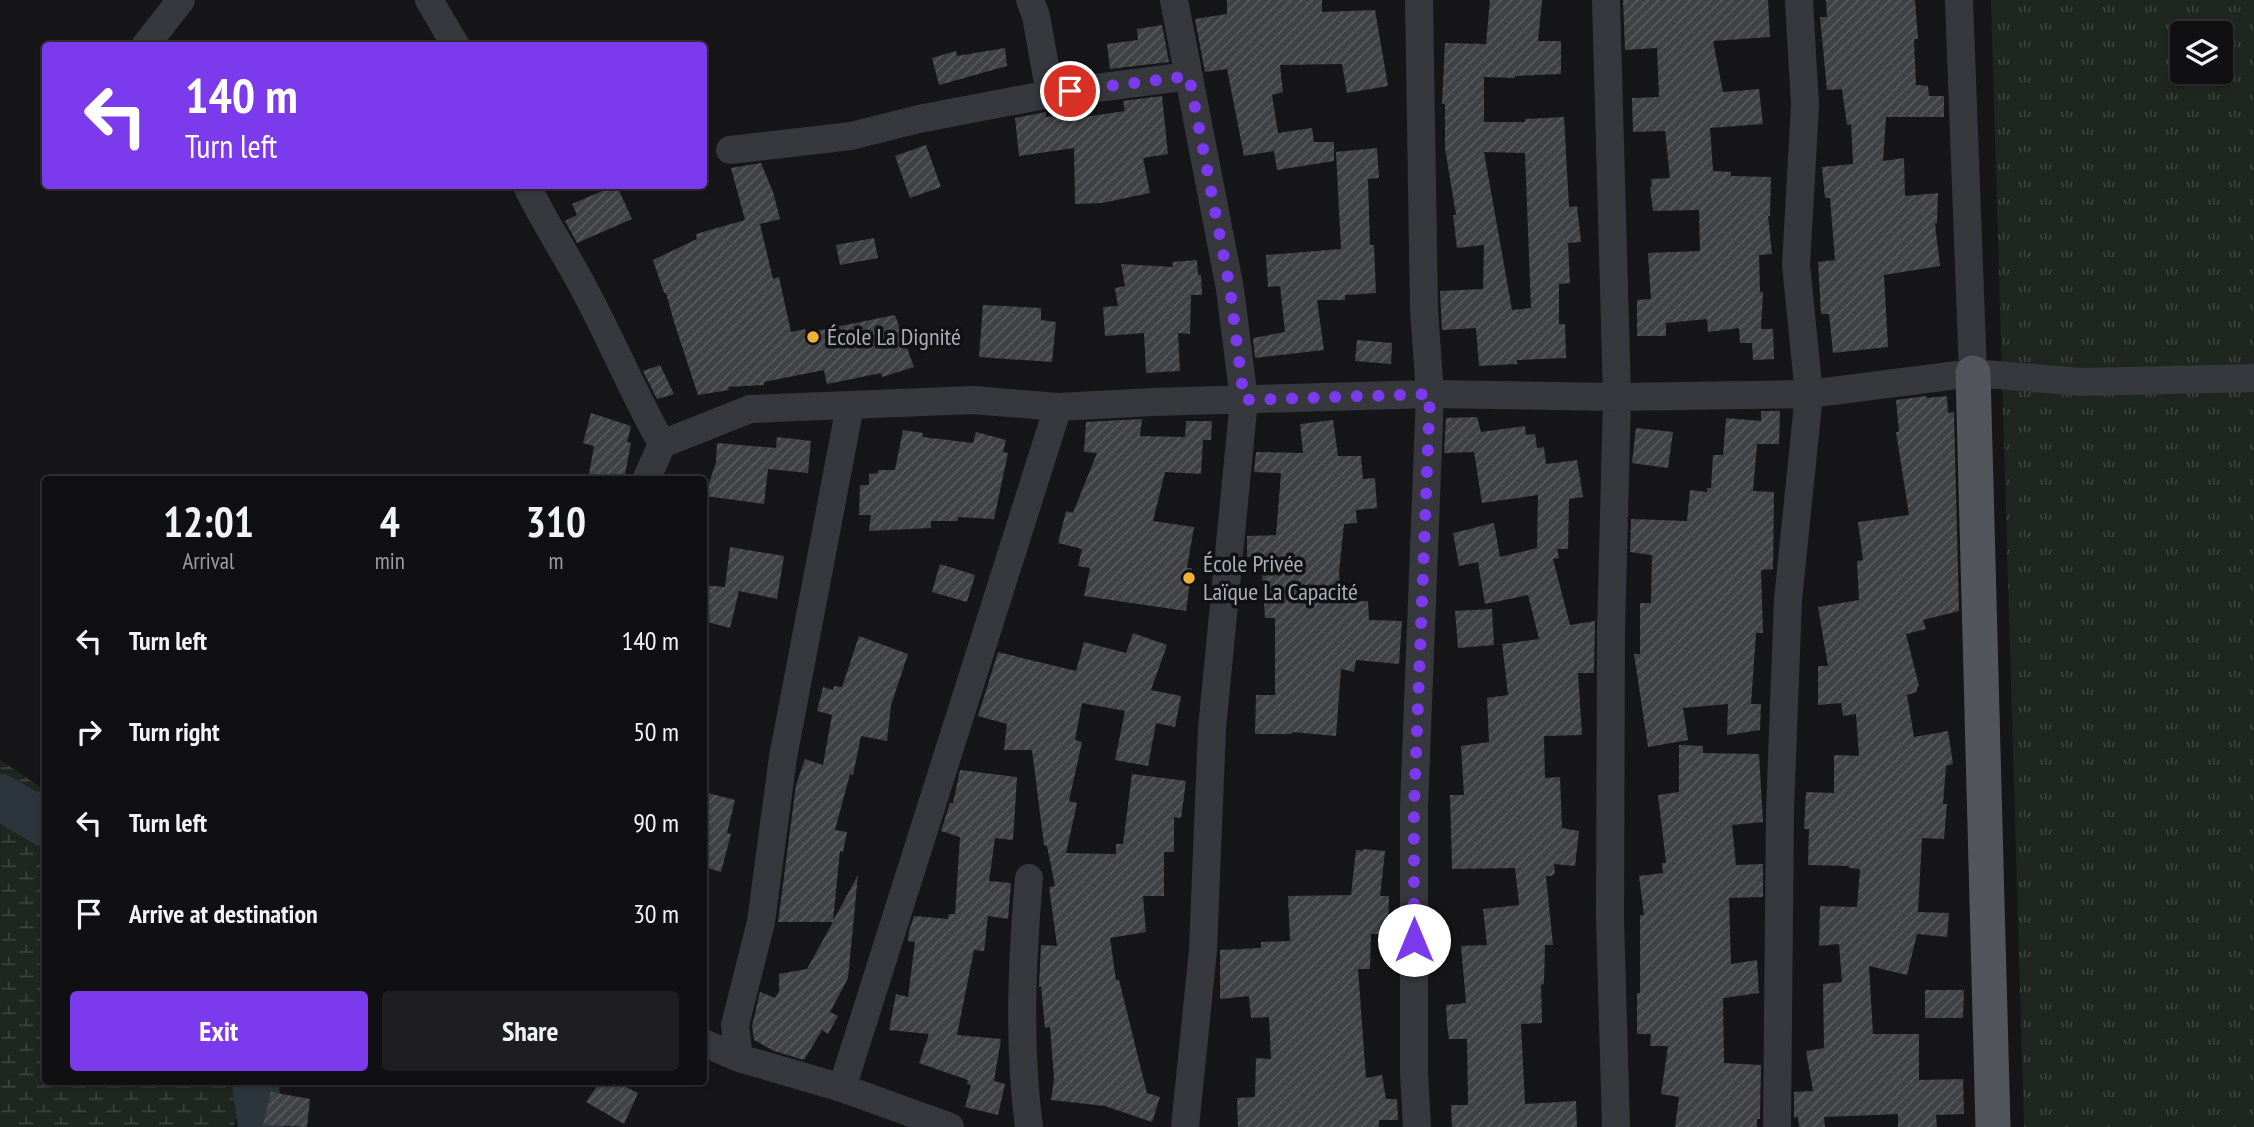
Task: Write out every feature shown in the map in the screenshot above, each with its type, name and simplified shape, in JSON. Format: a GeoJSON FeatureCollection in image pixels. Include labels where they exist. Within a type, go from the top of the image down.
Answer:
{"type":"FeatureCollection","features":[{"type":"Feature","properties":{"kind":"main road"},"geometry":{"type":"LineString","coordinates":[[1973,373],[1993,1127]]}},
{"type":"Feature","properties":{"kind":"street"},"geometry":{"type":"LineString","coordinates":[[148,42],[181,0]]}},
{"type":"Feature","properties":{"kind":"street"},"geometry":{"type":"LineString","coordinates":[[429,0],[454,42]]}},
{"type":"Feature","properties":{"kind":"street"},"geometry":{"type":"LineString","coordinates":[[1030,0],[1036,16],[1050,93]]}},
{"type":"Feature","properties":{"kind":"street"},"geometry":{"type":"LineString","coordinates":[[1174,0],[1230,289],[1244,400],[1212,728],[1203,950],[1185,1127]]}},
{"type":"Feature","properties":{"kind":"street"},"geometry":{"type":"LineString","coordinates":[[1417,1127],[1414,1073],[1414,807],[1430,394],[1424,310],[1419,0]]}},
{"type":"Feature","properties":{"kind":"street"},"geometry":{"type":"LineString","coordinates":[[1606,0],[1617,397],[1611,631],[1610,918],[1616,1127]]}},
{"type":"Feature","properties":{"kind":"street"},"geometry":{"type":"LineString","coordinates":[[1777,1127],[1780,810],[1787,614],[1809,394],[1796,265],[1805,104],[1799,0]]}},
{"type":"Feature","properties":{"kind":"street"},"geometry":{"type":"LineString","coordinates":[[1959,0],[1973,373]]}},
{"type":"Feature","properties":{"kind":"street"},"geometry":{"type":"LineString","coordinates":[[730,150],[851,136],[919,119],[1050,93],[1189,76]]}},
{"type":"Feature","properties":{"kind":"street"},"geometry":{"type":"LineString","coordinates":[[529,189],[623,364],[645,414],[662,444]]}},
{"type":"Feature","properties":{"kind":"street"},"geometry":{"type":"LineString","coordinates":[[647,476],[662,444],[750,408],[973,400],[1058,407],[1430,394],[1617,397],[1809,394],[1973,373],[2082,382],[2254,378]]}},
{"type":"Feature","properties":{"kind":"street"},"geometry":{"type":"LineString","coordinates":[[739,1058],[735,1025],[761,922],[783,757],[850,406]]}},
{"type":"Feature","properties":{"kind":"street"},"geometry":{"type":"LineString","coordinates":[[842,1088],[1058,407]]}},
{"type":"Feature","properties":{"kind":"street"},"geometry":{"type":"LineString","coordinates":[[1029,878],[1022,960],[1029,1127]]}},
{"type":"Feature","properties":{"kind":"street"},"geometry":{"type":"LineString","coordinates":[[707,1044],[739,1058],[842,1088],[950,1127]]}},
{"type":"Feature","properties":{"kind":"green space"},"geometry":{"type":"Polygon","coordinates":[[[1991,0],[2254,0],[2254,1127],[2024,1127],[1991,0]]]}},
{"type":"Feature","properties":{"kind":"green space"},"geometry":{"type":"Polygon","coordinates":[[[0,760],[42,788],[42,1085],[241,1085],[234,1127],[0,1127],[0,760]]]}},
{"type":"Feature","properties":{"kind":"building"},"geometry":{"type":"Polygon","coordinates":[[[1227,0],[1322,0],[1322,12],[1375,10],[1388,86],[1347,93],[1342,64],[1280,65],[1283,92],[1272,95],[1278,133],[1312,128],[1314,142],[1334,142],[1334,161],[1277,170],[1274,151],[1244,156],[1227,69],[1205,72],[1195,19],[1227,14],[1227,0]]]}},
{"type":"Feature","properties":{"kind":"building"},"geometry":{"type":"Polygon","coordinates":[[[1490,0],[1542,0],[1538,41],[1561,41],[1561,74],[1515,78],[1484,77],[1484,122],[1525,122],[1525,119],[1564,117],[1569,207],[1577,206],[1581,242],[1568,243],[1570,283],[1559,284],[1559,324],[1565,324],[1566,358],[1517,360],[1517,364],[1479,366],[1476,328],[1442,330],[1440,291],[1483,289],[1484,245],[1457,248],[1453,215],[1456,215],[1445,148],[1445,104],[1442,104],[1445,43],[1486,44],[1490,0]],[[1484,152],[1512,310],[1531,308],[1525,153],[1484,152]]]}},
{"type":"Feature","properties":{"kind":"building"},"geometry":{"type":"Polygon","coordinates":[[[1623,0],[1768,0],[1770,37],[1713,41],[1723,92],[1759,89],[1763,124],[1710,128],[1713,171],[1731,172],[1731,176],[1771,177],[1768,216],[1772,254],[1759,255],[1760,292],[1763,292],[1761,329],[1773,329],[1774,359],[1753,360],[1752,343],[1740,343],[1739,328],[1708,332],[1707,319],[1666,323],[1666,336],[1637,336],[1637,300],[1651,299],[1648,253],[1700,251],[1699,210],[1653,211],[1651,179],[1670,178],[1665,131],[1633,132],[1632,98],[1659,97],[1657,48],[1625,50],[1623,0]]]}},
{"type":"Feature","properties":{"kind":"building"},"geometry":{"type":"Polygon","coordinates":[[[1826,0],[1915,0],[1918,39],[1914,39],[1916,85],[1928,86],[1929,96],[1944,96],[1944,117],[1886,117],[1883,161],[1904,158],[1905,196],[1938,193],[1935,224],[1940,266],[1884,275],[1888,347],[1833,353],[1829,314],[1821,314],[1818,262],[1835,260],[1830,198],[1825,198],[1822,167],[1853,164],[1851,124],[1847,125],[1842,89],[1827,90],[1820,17],[1827,17],[1826,0]]]}},
{"type":"Feature","properties":{"kind":"building"},"geometry":{"type":"Polygon","coordinates":[[[1162,25],[1169,62],[1110,69],[1107,44],[1138,40],[1137,29],[1162,25]]]}},
{"type":"Feature","properties":{"kind":"building"},"geometry":{"type":"Polygon","coordinates":[[[1005,48],[1007,66],[939,85],[932,58],[956,51],[957,56],[1005,48]]]}},
{"type":"Feature","properties":{"kind":"building"},"geometry":{"type":"Polygon","coordinates":[[[1162,96],[1168,154],[1143,158],[1150,193],[1102,203],[1075,204],[1074,148],[1019,156],[1015,118],[1046,112],[1046,117],[1083,112],[1084,117],[1125,111],[1123,101],[1162,96]]]}},
{"type":"Feature","properties":{"kind":"building"},"geometry":{"type":"Polygon","coordinates":[[[926,145],[941,187],[910,198],[895,156],[926,145]]]}},
{"type":"Feature","properties":{"kind":"building"},"geometry":{"type":"Polygon","coordinates":[[[1377,148],[1379,178],[1368,179],[1370,245],[1374,245],[1376,293],[1345,295],[1345,300],[1317,300],[1324,350],[1255,358],[1253,338],[1285,332],[1280,286],[1268,287],[1266,255],[1341,249],[1336,152],[1377,148]]]}},
{"type":"Feature","properties":{"kind":"building"},"geometry":{"type":"Polygon","coordinates":[[[761,163],[780,219],[760,224],[773,279],[779,277],[791,332],[805,329],[806,333],[895,315],[914,367],[882,377],[881,373],[827,384],[824,370],[764,382],[764,385],[728,387],[729,390],[698,395],[653,260],[697,239],[696,234],[745,220],[731,168],[761,163]]]}},
{"type":"Feature","properties":{"kind":"building"},"geometry":{"type":"Polygon","coordinates":[[[607,189],[618,189],[632,219],[577,243],[565,221],[577,215],[572,204],[607,189]]]}},
{"type":"Feature","properties":{"kind":"building"},"geometry":{"type":"Polygon","coordinates":[[[874,238],[878,258],[840,265],[836,245],[874,238]]]}},
{"type":"Feature","properties":{"kind":"building"},"geometry":{"type":"Polygon","coordinates":[[[1197,260],[1202,295],[1191,295],[1190,334],[1178,333],[1180,371],[1146,373],[1144,333],[1105,336],[1103,307],[1118,306],[1115,288],[1125,286],[1121,264],[1173,267],[1172,262],[1197,260]]]}},
{"type":"Feature","properties":{"kind":"building"},"geometry":{"type":"Polygon","coordinates":[[[983,305],[1041,308],[1041,320],[1056,322],[1052,362],[979,357],[983,305]]]}},
{"type":"Feature","properties":{"kind":"building"},"geometry":{"type":"Polygon","coordinates":[[[1357,340],[1392,343],[1391,364],[1355,361],[1357,340]]]}},
{"type":"Feature","properties":{"kind":"building"},"geometry":{"type":"Polygon","coordinates":[[[660,365],[674,394],[657,399],[643,371],[660,365]]]}},
{"type":"Feature","properties":{"kind":"building"},"geometry":{"type":"Polygon","coordinates":[[[1947,396],[1948,413],[1954,412],[1959,611],[1923,620],[1926,629],[1906,634],[1919,686],[1917,692],[1907,695],[1914,737],[1948,731],[1953,764],[1946,766],[1944,839],[1922,838],[1918,912],[1949,913],[1947,937],[1917,934],[1907,975],[1869,966],[1873,1034],[1919,1034],[1919,1080],[1963,1079],[1964,1114],[1936,1115],[1937,1127],[1898,1127],[1898,1114],[1824,1117],[1825,1127],[1799,1127],[1798,1117],[1794,1118],[1794,1092],[1813,1091],[1806,1051],[1824,1048],[1823,984],[1842,982],[1839,944],[1819,946],[1820,906],[1857,907],[1860,869],[1849,866],[1808,865],[1809,829],[1804,829],[1806,792],[1834,793],[1834,755],[1859,756],[1856,714],[1843,716],[1841,703],[1818,705],[1818,666],[1828,666],[1818,607],[1859,600],[1857,561],[1863,560],[1858,522],[1909,515],[1896,432],[1899,432],[1896,400],[1947,396]]]}},
{"type":"Feature","properties":{"kind":"building"},"geometry":{"type":"Polygon","coordinates":[[[1761,411],[1780,411],[1779,444],[1757,444],[1753,491],[1774,492],[1773,569],[1761,570],[1763,633],[1756,633],[1751,704],[1761,704],[1760,730],[1727,735],[1728,704],[1683,708],[1688,740],[1648,747],[1634,654],[1640,654],[1640,603],[1651,603],[1652,555],[1630,552],[1631,519],[1687,521],[1690,490],[1707,492],[1707,488],[1711,488],[1713,455],[1723,455],[1726,418],[1761,421],[1761,411]]]}},
{"type":"Feature","properties":{"kind":"building"},"geometry":{"type":"Polygon","coordinates":[[[591,413],[631,426],[627,442],[631,443],[625,476],[589,476],[594,446],[583,443],[591,413]]]}},
{"type":"Feature","properties":{"kind":"building"},"geometry":{"type":"Polygon","coordinates":[[[1477,417],[1481,432],[1525,426],[1526,435],[1535,434],[1537,448],[1544,447],[1546,464],[1577,460],[1583,497],[1569,499],[1568,549],[1557,549],[1559,558],[1553,559],[1570,625],[1595,621],[1594,673],[1578,673],[1582,735],[1544,736],[1545,778],[1560,777],[1562,828],[1579,831],[1575,866],[1554,864],[1555,873],[1546,876],[1553,945],[1545,945],[1544,984],[1541,985],[1542,1023],[1521,1024],[1525,1104],[1576,1101],[1577,1127],[1452,1127],[1451,1105],[1468,1105],[1467,1039],[1449,1039],[1446,1005],[1466,1003],[1461,946],[1487,945],[1483,909],[1519,905],[1515,868],[1452,869],[1450,795],[1464,795],[1461,746],[1489,742],[1487,698],[1508,695],[1502,644],[1539,639],[1528,595],[1485,604],[1478,562],[1459,566],[1453,533],[1494,523],[1500,557],[1537,548],[1538,495],[1482,503],[1474,452],[1444,453],[1446,418],[1477,417]]]}},
{"type":"Feature","properties":{"kind":"building"},"geometry":{"type":"Polygon","coordinates":[[[1142,419],[1140,436],[1185,437],[1186,421],[1212,421],[1211,440],[1203,440],[1201,474],[1165,472],[1153,521],[1194,527],[1187,568],[1192,568],[1186,611],[1084,596],[1090,568],[1078,566],[1082,549],[1058,543],[1066,511],[1073,513],[1097,453],[1084,452],[1086,422],[1142,419]]]}},
{"type":"Feature","properties":{"kind":"building"},"geometry":{"type":"Polygon","coordinates":[[[1333,420],[1338,456],[1361,456],[1363,479],[1375,478],[1377,508],[1356,510],[1357,523],[1344,524],[1339,572],[1341,602],[1368,601],[1369,620],[1402,621],[1399,664],[1356,660],[1354,672],[1341,669],[1336,736],[1292,732],[1255,734],[1256,695],[1275,695],[1275,618],[1265,618],[1261,556],[1247,557],[1247,536],[1276,535],[1281,473],[1254,472],[1256,452],[1303,453],[1300,424],[1333,420]]]}},
{"type":"Feature","properties":{"kind":"building"},"geometry":{"type":"Polygon","coordinates":[[[1636,428],[1673,432],[1668,468],[1632,463],[1636,428]]]}},
{"type":"Feature","properties":{"kind":"building"},"geometry":{"type":"Polygon","coordinates":[[[903,430],[923,433],[923,437],[973,443],[976,432],[1006,440],[1003,452],[1008,453],[994,519],[958,517],[958,521],[931,521],[931,528],[869,531],[871,515],[859,515],[860,485],[869,485],[869,474],[878,473],[878,470],[895,470],[903,430]]]}},
{"type":"Feature","properties":{"kind":"building"},"geometry":{"type":"Polygon","coordinates":[[[777,437],[811,441],[808,473],[768,469],[764,504],[707,496],[716,462],[717,443],[776,448],[777,437]]]}},
{"type":"Feature","properties":{"kind":"building"},"geometry":{"type":"Polygon","coordinates":[[[730,547],[784,556],[777,599],[739,591],[730,628],[707,622],[707,585],[725,587],[730,547]]]}},
{"type":"Feature","properties":{"kind":"building"},"geometry":{"type":"Polygon","coordinates":[[[940,564],[975,575],[967,602],[932,592],[940,564]]]}},
{"type":"Feature","properties":{"kind":"building"},"geometry":{"type":"Polygon","coordinates":[[[1492,609],[1494,645],[1458,648],[1455,611],[1492,609]]]}},
{"type":"Feature","properties":{"kind":"building"},"geometry":{"type":"Polygon","coordinates":[[[1133,633],[1167,645],[1151,690],[1181,696],[1175,727],[1156,723],[1148,766],[1115,760],[1125,711],[1082,703],[1075,740],[1082,742],[1069,801],[1077,803],[1066,853],[1116,854],[1116,844],[1123,844],[1132,774],[1186,781],[1181,818],[1174,817],[1174,852],[1164,852],[1164,896],[1143,896],[1146,932],[1110,938],[1116,980],[1119,980],[1147,1093],[1160,1097],[1152,1122],[1105,1106],[1051,1100],[1054,1079],[1050,1027],[1045,1028],[1041,986],[1039,987],[1041,945],[1057,946],[1049,887],[1055,886],[1047,846],[1044,845],[1032,750],[1004,750],[1007,724],[978,716],[998,652],[1076,671],[1084,642],[1126,653],[1133,633]]]}},
{"type":"Feature","properties":{"kind":"building"},"geometry":{"type":"Polygon","coordinates":[[[859,636],[908,654],[891,705],[887,741],[861,736],[853,775],[850,774],[835,830],[847,832],[843,852],[840,851],[833,921],[858,875],[848,978],[830,1012],[838,1016],[828,1034],[822,1030],[804,1060],[774,1051],[754,1040],[752,1026],[760,992],[775,998],[779,991],[779,974],[807,969],[833,922],[778,922],[796,785],[805,759],[823,765],[832,715],[817,711],[823,687],[833,690],[834,686],[842,687],[859,636]]]}},
{"type":"Feature","properties":{"kind":"building"},"geometry":{"type":"Polygon","coordinates":[[[1679,745],[1703,746],[1703,753],[1759,754],[1763,822],[1732,825],[1736,865],[1763,864],[1763,897],[1729,898],[1731,964],[1757,960],[1759,993],[1723,998],[1724,1063],[1761,1065],[1760,1119],[1757,1119],[1757,1127],[1675,1127],[1679,1097],[1661,1094],[1668,1046],[1650,1046],[1651,1034],[1637,1034],[1640,915],[1644,915],[1639,876],[1663,873],[1662,863],[1666,863],[1658,795],[1679,792],[1679,745]]]}},
{"type":"Feature","properties":{"kind":"building"},"geometry":{"type":"Polygon","coordinates":[[[960,770],[1017,777],[1013,840],[995,838],[989,881],[1011,883],[1008,919],[988,916],[984,951],[974,950],[957,1035],[1001,1039],[994,1081],[1005,1084],[998,1115],[965,1107],[971,1085],[967,1084],[968,1080],[919,1063],[929,1034],[889,1030],[896,994],[908,997],[915,942],[908,941],[914,916],[948,919],[949,914],[955,914],[960,837],[941,831],[950,803],[953,803],[960,770]]]}},
{"type":"Feature","properties":{"kind":"building"},"geometry":{"type":"Polygon","coordinates":[[[707,793],[735,800],[727,833],[731,834],[721,872],[707,868],[707,793]]]}},
{"type":"Feature","properties":{"kind":"building"},"geometry":{"type":"Polygon","coordinates":[[[1356,850],[1385,851],[1380,896],[1389,896],[1388,934],[1371,934],[1370,969],[1358,969],[1366,1078],[1382,1075],[1386,1099],[1397,1099],[1398,1120],[1379,1120],[1379,1127],[1238,1127],[1237,1098],[1255,1097],[1256,1058],[1271,1059],[1269,1017],[1251,1018],[1249,996],[1220,999],[1220,950],[1261,948],[1261,942],[1290,941],[1288,896],[1351,895],[1356,850]]]}},
{"type":"Feature","properties":{"kind":"building"},"geometry":{"type":"Polygon","coordinates":[[[1925,990],[1964,990],[1963,1018],[1925,1018],[1925,990]]]}},
{"type":"Feature","properties":{"kind":"building"},"geometry":{"type":"Polygon","coordinates":[[[598,1085],[622,1085],[638,1093],[624,1124],[586,1102],[598,1085]]]}},
{"type":"Feature","properties":{"kind":"building"},"geometry":{"type":"Polygon","coordinates":[[[271,1092],[310,1099],[307,1127],[263,1125],[271,1092]]]}},
{"type":"Feature","properties":{"kind":"waterway"},"geometry":{"type":"LineString","coordinates":[[0,797],[42,822]]}},
{"type":"Feature","properties":{"kind":"waterway"},"geometry":{"type":"LineString","coordinates":[[255,1085],[261,1127]]}},
{"type":"Feature","properties":{"kind":"place","name":"École La Dignité"},"geometry":{"type":"Point","coordinates":[813,337]}},
{"type":"Feature","properties":{"kind":"place","name":"École Privée Laïque La Capacité"},"geometry":{"type":"Point","coordinates":[1189,578]}},
{"type":"Feature","properties":{"kind":"route"},"geometry":{"type":"LineString","coordinates":[[1070,91],[1189,76],[1230,289],[1244,400],[1430,394],[1414,807],[1414,940]]}}]}
